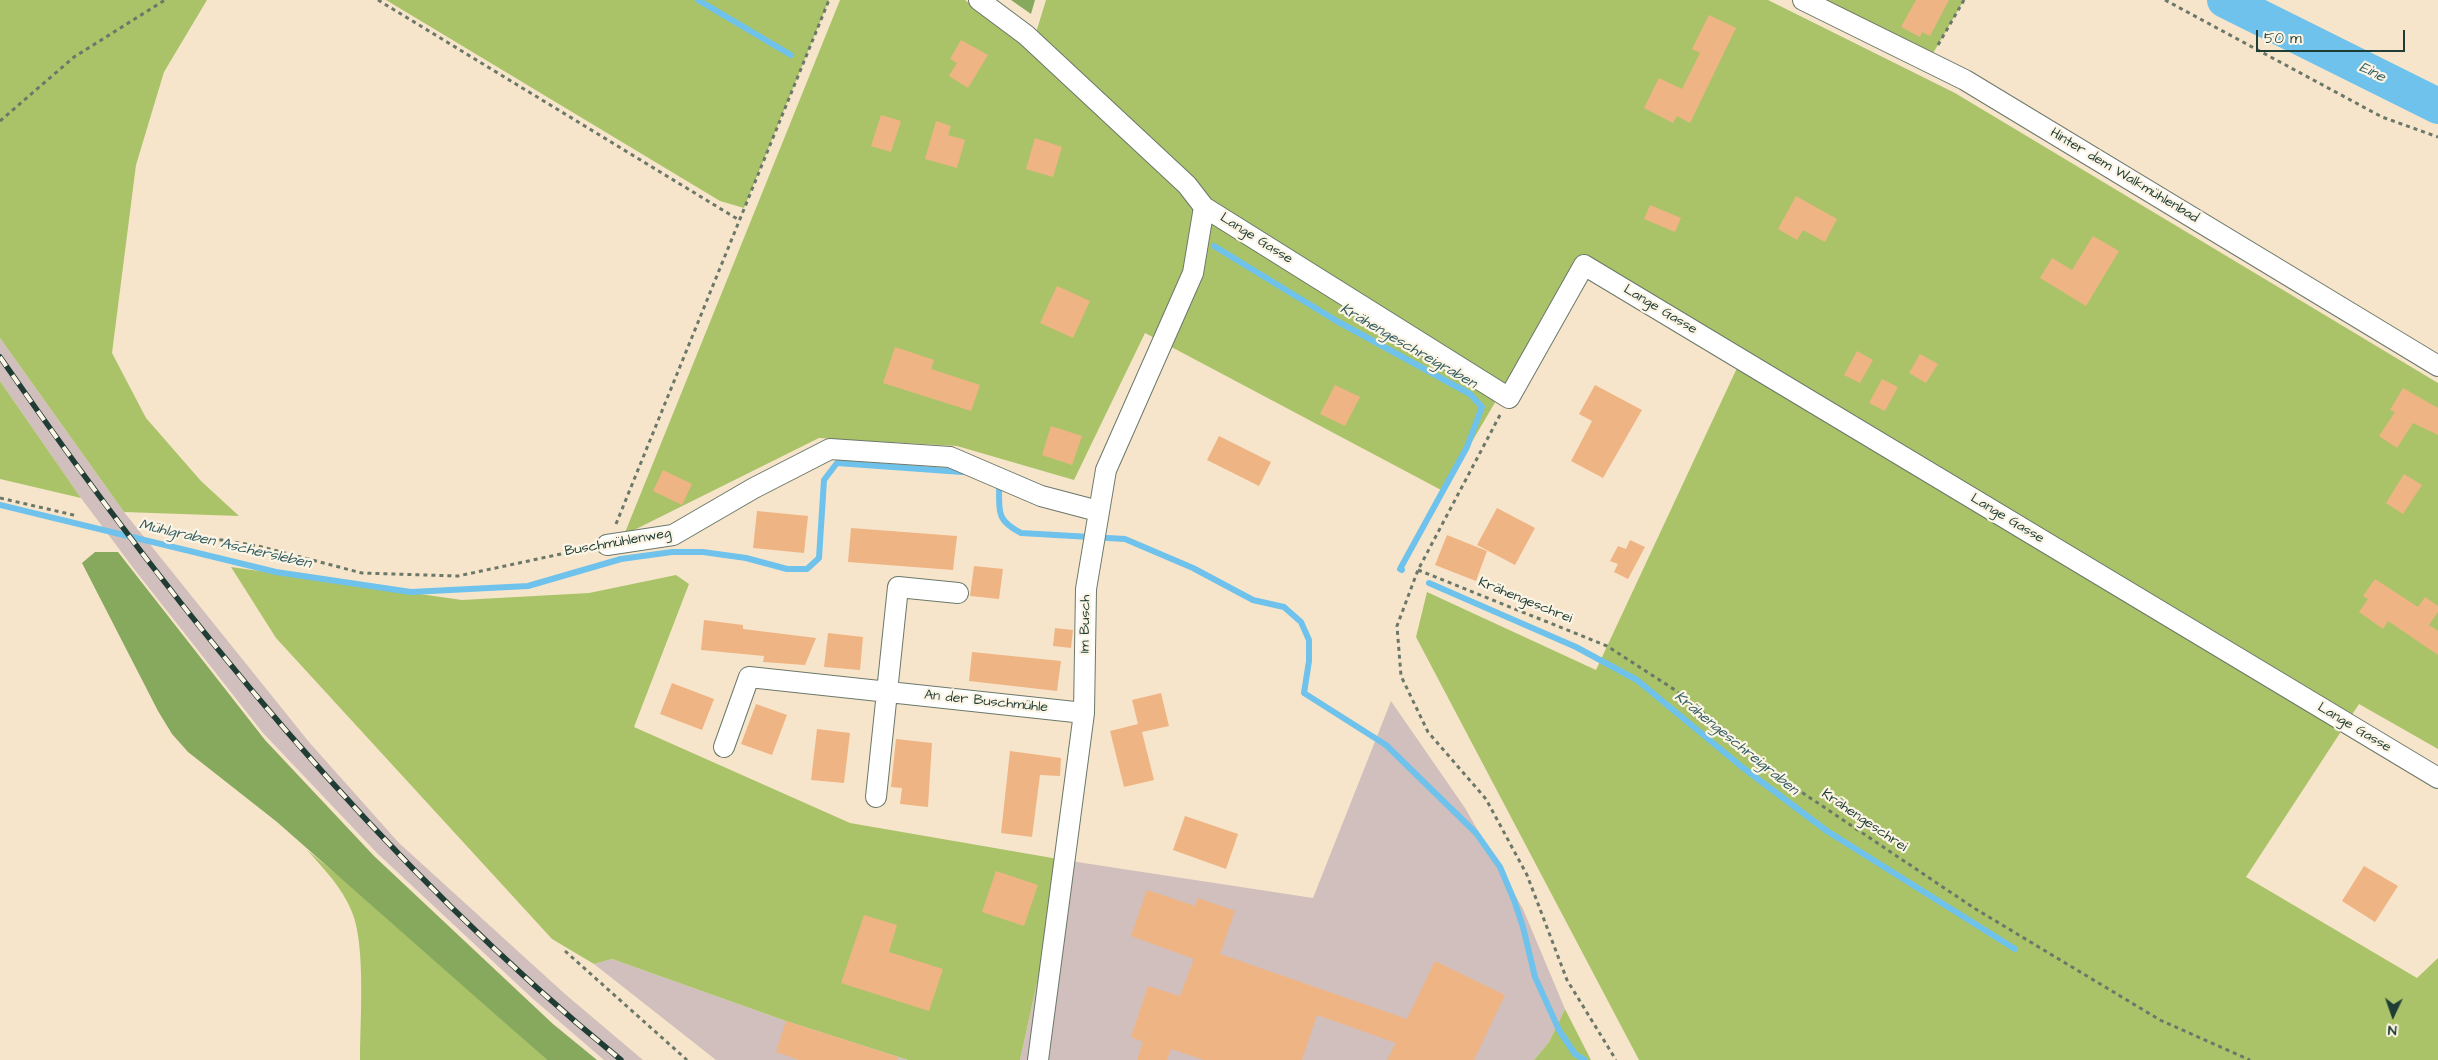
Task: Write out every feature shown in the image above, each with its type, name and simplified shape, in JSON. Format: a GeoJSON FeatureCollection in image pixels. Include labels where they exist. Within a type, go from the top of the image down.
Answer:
{"type":"FeatureCollection","features":[{"type":"Feature","properties":{"kind":"street","name":"Lange Gasse"},"geometry":{"type":"LineString","coordinates":[[979,0],[1026,35],[1188,185],[1204,207],[1509,398],[1584,264],[2438,778]]}},
{"type":"Feature","properties":{"kind":"street","name":"Hinter dem Walkmühlenbad"},"geometry":{"type":"LineString","coordinates":[[1803,0],[1965,80],[2438,366]]}},
{"type":"Feature","properties":{"kind":"street","name":"Im Busch"},"geometry":{"type":"LineString","coordinates":[[1038,1060],[1084,713],[1086,590],[1106,470],[1193,273],[1204,207]]}},
{"type":"Feature","properties":{"kind":"street","name":"Buschmühlenweg"},"geometry":{"type":"LineString","coordinates":[[607,545],[673,535],[754,488],[830,449],[950,456],[1042,496],[1096,525]]}},
{"type":"Feature","properties":{"kind":"street"},"geometry":{"type":"LineString","coordinates":[[876,797],[898,587],[958,593]]}},
{"type":"Feature","properties":{"kind":"street","name":"An der Buschmühle"},"geometry":{"type":"LineString","coordinates":[[724,747],[749,677],[1084,713]]}},
{"type":"Feature","properties":{"kind":"path"},"geometry":{"type":"LineString","coordinates":[[0,121],[74,57],[165,0]]}},
{"type":"Feature","properties":{"kind":"path"},"geometry":{"type":"LineString","coordinates":[[378,0],[739,220]]}},
{"type":"Feature","properties":{"kind":"path"},"geometry":{"type":"LineString","coordinates":[[607,545],[828,0]]}},
{"type":"Feature","properties":{"kind":"path"},"geometry":{"type":"LineString","coordinates":[[1928,62],[1964,0]]}},
{"type":"Feature","properties":{"kind":"path"},"geometry":{"type":"LineString","coordinates":[[2164,0],[2382,117],[2438,137]]}},
{"type":"Feature","properties":{"kind":"path"},"geometry":{"type":"LineString","coordinates":[[1509,398],[1418,570],[1397,626],[1400,676],[1428,732],[1486,799],[1527,875],[1567,980],[1616,1060]]}},
{"type":"Feature","properties":{"kind":"path"},"geometry":{"type":"LineString","coordinates":[[0,498],[78,516]]}},
{"type":"Feature","properties":{"kind":"path","name":"Buschmühlenweg"},"geometry":{"type":"LineString","coordinates":[[172,532],[258,546],[362,572],[458,576],[607,545]]}},
{"type":"Feature","properties":{"kind":"path","name":"Krähengeschrei"},"geometry":{"type":"LineString","coordinates":[[1418,570],[1607,646],[1675,690],[1794,787],[1974,908],[2160,1020],[2250,1060]]}},
{"type":"Feature","properties":{"kind":"path"},"geometry":{"type":"LineString","coordinates":[[565,951],[686,1060]]}},
{"type":"Feature","properties":{"kind":"shaded area"},"geometry":{"type":"Polygon","coordinates":[[[0,338],[124,512],[309,742],[399,843],[565,994],[643,1060],[604,1060],[532,998],[377,853],[263,733],[134,569],[81,498],[0,381],[0,338]]]}},
{"type":"Feature","properties":{"kind":"shaded area"},"geometry":{"type":"Polygon","coordinates":[[[1391,701],[1465,808],[1523,909],[1565,1009],[1549,1042],[1534,1060],[1020,1060],[1064,860],[1313,898],[1391,701]]]}},
{"type":"Feature","properties":{"kind":"shaded area"},"geometry":{"type":"Polygon","coordinates":[[[612,959],[786,1021],[908,1060],[716,1060],[594,964],[612,959]]]}},
{"type":"Feature","properties":{"kind":"green space"},"geometry":{"type":"Polygon","coordinates":[[[0,0],[207,0],[164,72],[136,165],[112,353],[146,418],[201,481],[239,516],[124,512],[0,338],[0,0]]]}},
{"type":"Feature","properties":{"kind":"green space"},"geometry":{"type":"Polygon","coordinates":[[[386,0],[829,0],[744,208],[720,201],[386,0]]]}},
{"type":"Feature","properties":{"kind":"green space"},"geometry":{"type":"Polygon","coordinates":[[[840,0],[965,0],[1031,49],[1046,0],[1768,0],[1955,93],[2438,383],[2438,749],[2359,704],[2246,877],[2417,978],[2438,958],[2438,1060],[1639,1060],[1416,637],[1427,592],[1596,670],[1744,353],[1581,256],[1443,491],[1145,333],[1074,480],[957,446],[819,438],[624,535],[840,0]]]}},
{"type":"Feature","properties":{"kind":"green space"},"geometry":{"type":"Polygon","coordinates":[[[1011,0],[1035,0],[1031,14],[1011,0]]]}},
{"type":"Feature","properties":{"kind":"green space"},"geometry":{"type":"Polygon","coordinates":[[[1803,0],[1964,0],[1928,62],[1803,0]]]}},
{"type":"Feature","properties":{"kind":"green space"},"geometry":{"type":"Polygon","coordinates":[[[0,381],[81,498],[0,479],[0,381]]]}},
{"type":"Feature","properties":{"kind":"green space"},"geometry":{"type":"Polygon","coordinates":[[[95,552],[118,552],[265,740],[374,856],[553,1024],[597,1060],[547,1060],[277,822],[188,752],[172,734],[158,711],[82,563],[95,552]]]}},
{"type":"Feature","properties":{"kind":"green space"},"geometry":{"type":"Polygon","coordinates":[[[231,567],[462,600],[589,593],[676,575],[689,584],[634,727],[850,823],[1064,860],[1020,1060],[908,1060],[786,1021],[612,959],[594,964],[552,939],[276,638],[231,567]]]}},
{"type":"Feature","properties":{"kind":"green space"},"geometry":{"type":"Polygon","coordinates":[[[307,850],[367,899],[547,1060],[360,1060],[361,963],[356,927],[352,912],[343,894],[307,850]]]}},
{"type":"Feature","properties":{"kind":"green space"},"geometry":{"type":"Polygon","coordinates":[[[1565,1009],[1591,1060],[1534,1060],[1549,1042],[1565,1009]]]}},
{"type":"Feature","properties":{"kind":"building"},"geometry":{"type":"Polygon","coordinates":[[[1916,0],[1949,0],[1930,36],[1922,32],[1920,37],[1901,27],[1916,0]]]}},
{"type":"Feature","properties":{"kind":"building"},"geometry":{"type":"Polygon","coordinates":[[[1709,15],[1736,28],[1690,123],[1677,116],[1673,123],[1644,108],[1659,78],[1682,89],[1700,53],[1692,49],[1709,15]]]}},
{"type":"Feature","properties":{"kind":"building"},"geometry":{"type":"Polygon","coordinates":[[[961,40],[988,55],[968,88],[949,76],[957,63],[950,59],[961,40]]]}},
{"type":"Feature","properties":{"kind":"building"},"geometry":{"type":"Polygon","coordinates":[[[881,115],[901,121],[891,152],[871,146],[881,115]]]}},
{"type":"Feature","properties":{"kind":"building"},"geometry":{"type":"Polygon","coordinates":[[[936,121],[951,126],[948,135],[965,140],[957,168],[925,159],[936,121]]]}},
{"type":"Feature","properties":{"kind":"building"},"geometry":{"type":"Polygon","coordinates":[[[1035,138],[1062,147],[1053,177],[1026,169],[1035,138]]]}},
{"type":"Feature","properties":{"kind":"building"},"geometry":{"type":"Polygon","coordinates":[[[1796,196],[1837,219],[1825,242],[1803,230],[1797,240],[1778,229],[1796,196]]]}},
{"type":"Feature","properties":{"kind":"building"},"geometry":{"type":"Polygon","coordinates":[[[1650,205],[1681,218],[1675,232],[1644,219],[1650,205]]]}},
{"type":"Feature","properties":{"kind":"building"},"geometry":{"type":"Polygon","coordinates":[[[2093,236],[2119,251],[2086,306],[2040,278],[2052,258],[2072,270],[2093,236]]]}},
{"type":"Feature","properties":{"kind":"building"},"geometry":{"type":"Polygon","coordinates":[[[1057,286],[1090,301],[1073,338],[1040,323],[1057,286]]]}},
{"type":"Feature","properties":{"kind":"building"},"geometry":{"type":"Polygon","coordinates":[[[895,347],[934,360],[931,369],[980,385],[971,411],[883,383],[895,347]]]}},
{"type":"Feature","properties":{"kind":"building"},"geometry":{"type":"Polygon","coordinates":[[[1857,351],[1873,360],[1860,383],[1844,375],[1857,351]]]}},
{"type":"Feature","properties":{"kind":"building"},"geometry":{"type":"Polygon","coordinates":[[[1920,354],[1938,364],[1926,383],[1909,373],[1920,354]]]}},
{"type":"Feature","properties":{"kind":"building"},"geometry":{"type":"Polygon","coordinates":[[[1882,379],[1898,387],[1885,411],[1869,403],[1882,379]]]}},
{"type":"Feature","properties":{"kind":"building"},"geometry":{"type":"Polygon","coordinates":[[[1335,385],[1360,397],[1345,426],[1320,414],[1335,385]]]}},
{"type":"Feature","properties":{"kind":"building"},"geometry":{"type":"Polygon","coordinates":[[[1595,385],[1642,410],[1603,478],[1571,461],[1592,421],[1579,414],[1595,385]]]}},
{"type":"Feature","properties":{"kind":"building"},"geometry":{"type":"Polygon","coordinates":[[[2403,388],[2438,408],[2438,435],[2413,423],[2397,448],[2379,436],[2395,412],[2390,410],[2403,388]]]}},
{"type":"Feature","properties":{"kind":"building"},"geometry":{"type":"Polygon","coordinates":[[[1051,426],[1082,436],[1072,465],[1042,455],[1051,426]]]}},
{"type":"Feature","properties":{"kind":"building"},"geometry":{"type":"Polygon","coordinates":[[[1219,436],[1271,462],[1259,486],[1207,460],[1219,436]]]}},
{"type":"Feature","properties":{"kind":"building"},"geometry":{"type":"Polygon","coordinates":[[[663,470],[692,484],[682,505],[653,491],[663,470]]]}},
{"type":"Feature","properties":{"kind":"building"},"geometry":{"type":"Polygon","coordinates":[[[2404,474],[2422,485],[2403,514],[2386,503],[2404,474]]]}},
{"type":"Feature","properties":{"kind":"building"},"geometry":{"type":"Polygon","coordinates":[[[1497,508],[1535,528],[1515,565],[1477,545],[1497,508]]]}},
{"type":"Feature","properties":{"kind":"building"},"geometry":{"type":"Polygon","coordinates":[[[757,511],[808,516],[804,553],[753,548],[757,511]]]}},
{"type":"Feature","properties":{"kind":"building"},"geometry":{"type":"Polygon","coordinates":[[[851,528],[957,536],[953,570],[848,562],[851,528]]]}},
{"type":"Feature","properties":{"kind":"building"},"geometry":{"type":"Polygon","coordinates":[[[1447,535],[1487,551],[1476,581],[1435,565],[1447,535]]]}},
{"type":"Feature","properties":{"kind":"building"},"geometry":{"type":"Polygon","coordinates":[[[1630,540],[1645,547],[1628,579],[1614,572],[1618,564],[1610,561],[1618,546],[1626,549],[1630,540]]]}},
{"type":"Feature","properties":{"kind":"building"},"geometry":{"type":"Polygon","coordinates":[[[974,566],[1003,569],[999,599],[970,596],[974,566]]]}},
{"type":"Feature","properties":{"kind":"building"},"geometry":{"type":"Polygon","coordinates":[[[2375,579],[2418,607],[2425,597],[2438,606],[2438,612],[2429,625],[2438,631],[2438,655],[2388,621],[2383,629],[2359,612],[2368,599],[2363,596],[2375,579]]]}},
{"type":"Feature","properties":{"kind":"building"},"geometry":{"type":"Polygon","coordinates":[[[704,620],[743,625],[743,629],[816,638],[805,665],[763,662],[764,656],[701,650],[704,620]]]}},
{"type":"Feature","properties":{"kind":"building"},"geometry":{"type":"Polygon","coordinates":[[[1055,628],[1073,630],[1071,648],[1053,646],[1055,628]]]}},
{"type":"Feature","properties":{"kind":"building"},"geometry":{"type":"Polygon","coordinates":[[[828,633],[863,637],[860,670],[824,667],[828,633]]]}},
{"type":"Feature","properties":{"kind":"building"},"geometry":{"type":"Polygon","coordinates":[[[972,652],[1061,661],[1057,691],[969,681],[972,652]]]}},
{"type":"Feature","properties":{"kind":"building"},"geometry":{"type":"Polygon","coordinates":[[[672,683],[714,699],[702,730],[660,714],[672,683]]]}},
{"type":"Feature","properties":{"kind":"building"},"geometry":{"type":"Polygon","coordinates":[[[1161,693],[1169,726],[1142,732],[1154,780],[1124,787],[1110,731],[1138,724],[1132,700],[1161,693]]]}},
{"type":"Feature","properties":{"kind":"building"},"geometry":{"type":"Polygon","coordinates":[[[756,704],[787,715],[772,755],[741,744],[756,704]]]}},
{"type":"Feature","properties":{"kind":"building"},"geometry":{"type":"Polygon","coordinates":[[[817,729],[850,733],[844,783],[811,780],[817,729]]]}},
{"type":"Feature","properties":{"kind":"building"},"geometry":{"type":"Polygon","coordinates":[[[896,739],[932,743],[928,807],[900,804],[902,788],[891,787],[896,739]]]}},
{"type":"Feature","properties":{"kind":"building"},"geometry":{"type":"Polygon","coordinates":[[[1010,751],[1061,758],[1060,776],[1040,775],[1032,837],[1001,833],[1010,751]]]}},
{"type":"Feature","properties":{"kind":"building"},"geometry":{"type":"Polygon","coordinates":[[[1185,816],[1238,834],[1226,869],[1173,850],[1185,816]]]}},
{"type":"Feature","properties":{"kind":"building"},"geometry":{"type":"Polygon","coordinates":[[[2364,866],[2398,886],[2375,922],[2342,901],[2364,866]]]}},
{"type":"Feature","properties":{"kind":"building"},"geometry":{"type":"Polygon","coordinates":[[[996,871],[1038,885],[1024,926],[982,912],[996,871]]]}},
{"type":"Feature","properties":{"kind":"building"},"geometry":{"type":"Polygon","coordinates":[[[1147,890],[1195,906],[1198,898],[1235,911],[1220,954],[1407,1019],[1435,961],[1505,995],[1474,1060],[1387,1060],[1396,1043],[1317,1015],[1302,1060],[1204,1060],[1171,1049],[1167,1060],[1137,1060],[1143,1042],[1131,1037],[1148,986],[1180,996],[1194,959],[1131,936],[1147,890]]]}},
{"type":"Feature","properties":{"kind":"building"},"geometry":{"type":"Polygon","coordinates":[[[864,915],[897,925],[889,952],[943,969],[929,1011],[841,983],[864,915]]]}},
{"type":"Feature","properties":{"kind":"building"},"geometry":{"type":"Polygon","coordinates":[[[786,1021],[898,1057],[897,1060],[799,1060],[776,1052],[786,1021]]]}},
{"type":"Feature","properties":{"kind":"waterway","name":"Krähengeschreigraben"},"geometry":{"type":"LineString","coordinates":[[698,0],[791,55]]}},
{"type":"Feature","properties":{"kind":"waterway","name":"Eine"},"geometry":{"type":"LineString","coordinates":[[2225,0],[2438,106]]}},
{"type":"Feature","properties":{"kind":"waterway","name":"Krähengeschreigraben"},"geometry":{"type":"LineString","coordinates":[[1214,246],[1335,320],[1470,394],[1482,407],[1467,447],[1400,569],[1402,570]]}},
{"type":"Feature","properties":{"kind":"waterway","name":"Mühlgraben Aschersleben"},"geometry":{"type":"LineString","coordinates":[[0,505],[276,572],[411,592],[528,586],[621,559],[672,552],[703,552],[746,558],[787,569],[807,569],[819,558],[824,480],[837,463],[962,472]]}},
{"type":"Feature","properties":{"kind":"waterway","name":"Mühlgraben Aschersleben"},"geometry":{"type":"LineString","coordinates":[[999,482],[999,507],[1002,518],[1012,528],[1021,533],[1125,539],[1193,568],[1253,600],[1284,607],[1301,622],[1309,640],[1309,661],[1304,693],[1386,745],[1476,833],[1500,867],[1514,900],[1523,927],[1535,977],[1559,1030],[1575,1054],[1585,1060]]}},
{"type":"Feature","properties":{"kind":"waterway","name":"Krähengeschreigraben"},"geometry":{"type":"LineString","coordinates":[[1429,583],[1576,647],[1637,680],[1742,767],[1827,831],[2015,949]]}},
{"type":"Feature","properties":{"kind":"railway"},"geometry":{"type":"LineString","coordinates":[[0,357],[138,548],[286,731],[365,818],[446,902],[532,983],[621,1060]]}}]}
